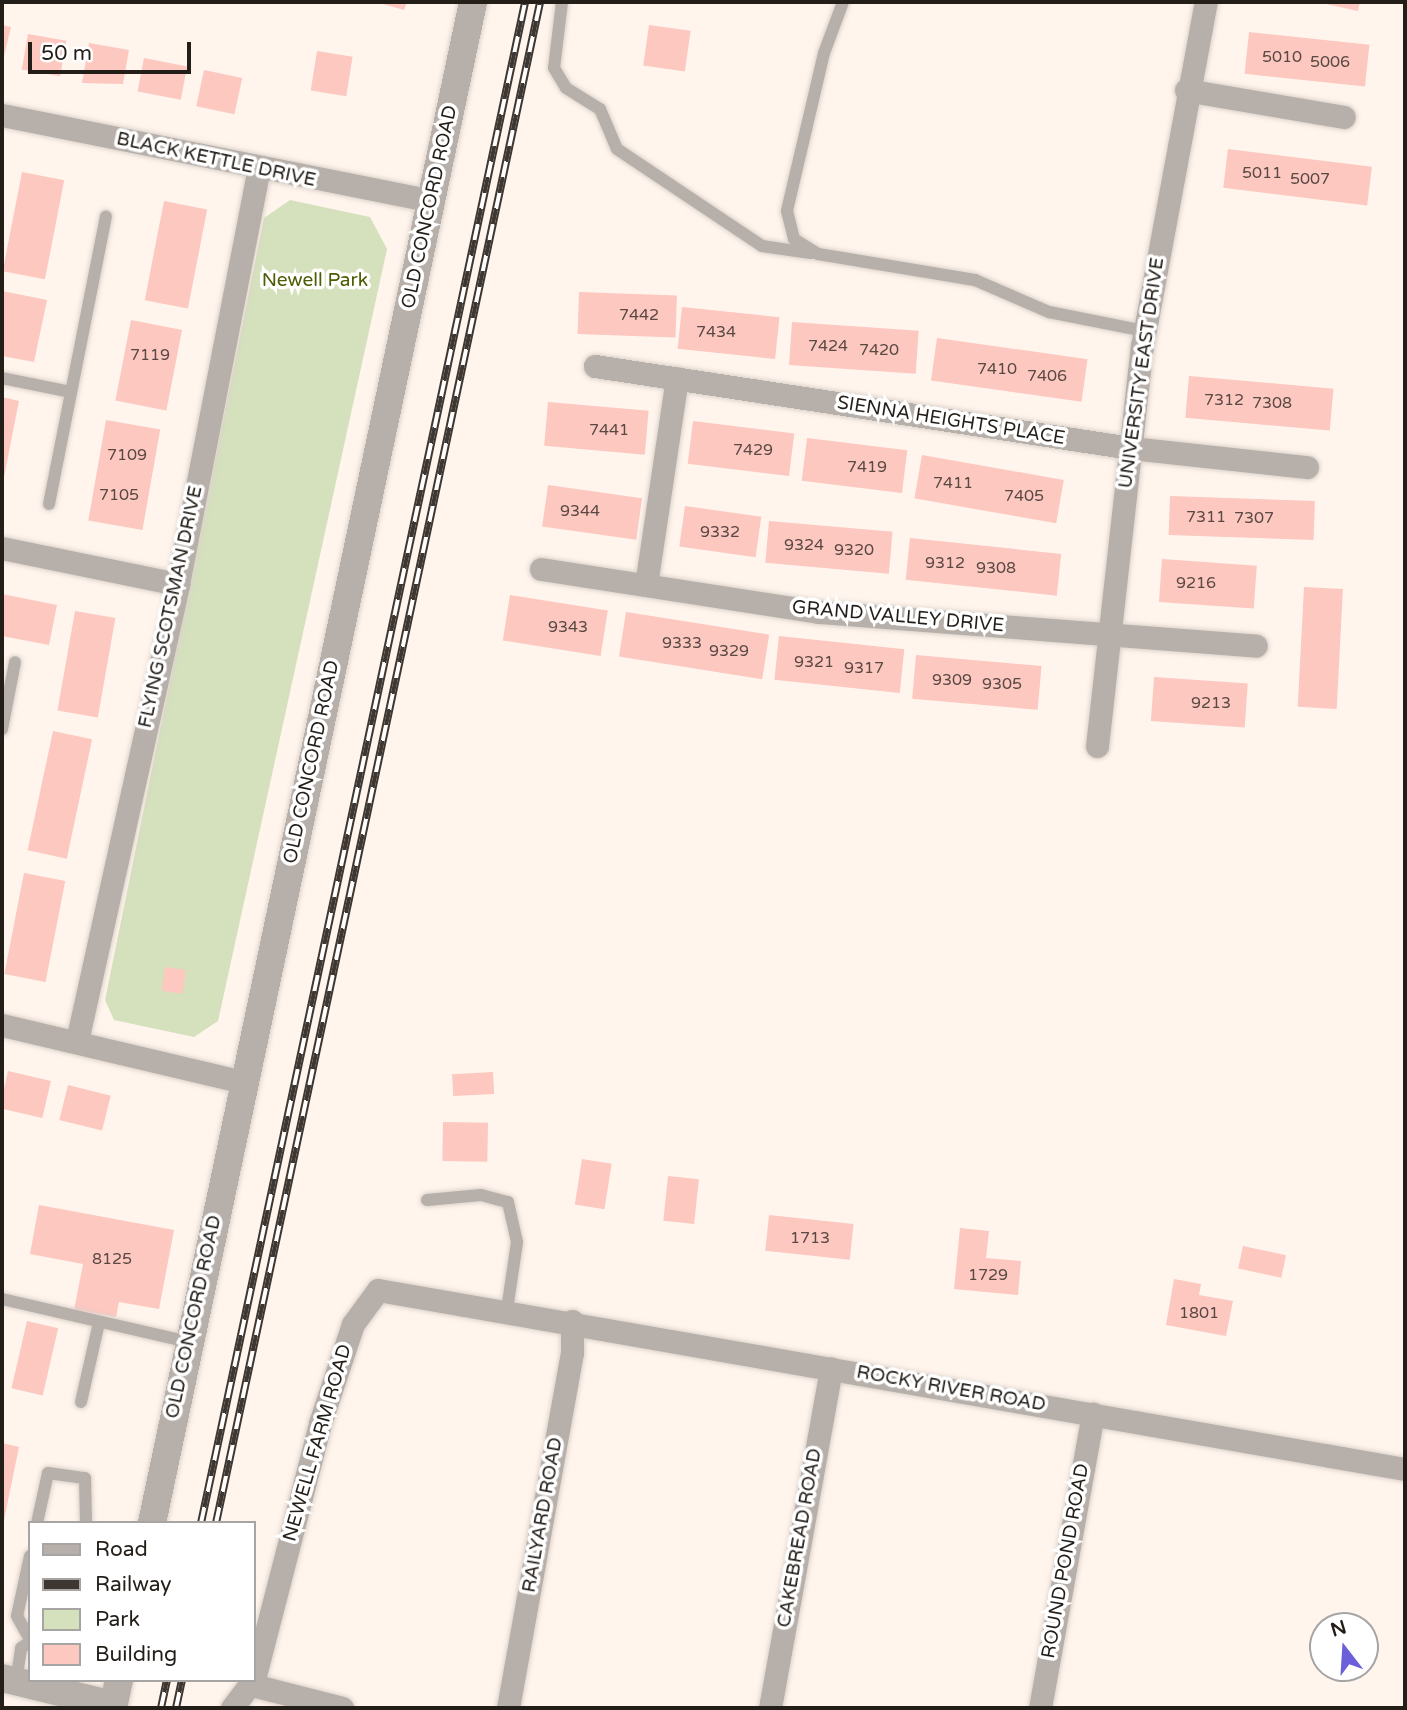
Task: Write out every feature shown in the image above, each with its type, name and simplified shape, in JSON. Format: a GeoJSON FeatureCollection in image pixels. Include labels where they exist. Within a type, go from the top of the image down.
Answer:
{"type":"FeatureCollection","features":[{"type":"Feature","properties":{"kind":"street","name":"OLD CONCORD ROAD"},"geometry":{"type":"LineString","coordinates":[[152,1521],[188,1342],[473,2]]}},
{"type":"Feature","properties":{"kind":"street","name":"UNIVERSITY EAST DRIVE"},"geometry":{"type":"LineString","coordinates":[[1097,746],[1145,331],[1186,90],[1206,2]]}},
{"type":"Feature","properties":{"kind":"street"},"geometry":{"type":"LineString","coordinates":[[1186,90],[1344,117]]}},
{"type":"Feature","properties":{"kind":"street","name":"BLACK KETTLE DRIVE"},"geometry":{"type":"LineString","coordinates":[[2,115],[258,171],[431,201]]}},
{"type":"Feature","properties":{"kind":"street","name":"FLYING SCOTSMAN DRIVE"},"geometry":{"type":"LineString","coordinates":[[77,1041],[178,584],[258,171]]}},
{"type":"Feature","properties":{"kind":"street","name":"SIENNA HEIGHTS PLACE"},"geometry":{"type":"LineString","coordinates":[[595,366],[1131,448],[1307,467]]}},
{"type":"Feature","properties":{"kind":"street"},"geometry":{"type":"LineString","coordinates":[[646,585],[677,379]]}},
{"type":"Feature","properties":{"kind":"street"},"geometry":{"type":"LineString","coordinates":[[2,548],[178,584]]}},
{"type":"Feature","properties":{"kind":"street","name":"GRAND VALLEY DRIVE"},"geometry":{"type":"LineString","coordinates":[[541,569],[820,612],[1256,646]]}},
{"type":"Feature","properties":{"kind":"street"},"geometry":{"type":"LineString","coordinates":[[2,1025],[244,1082]]}},
{"type":"Feature","properties":{"kind":"street","name":"NEWELL FARM ROAD"},"geometry":{"type":"LineString","coordinates":[[256,1669],[320,1423],[353,1324],[378,1290],[501,1309]]}},
{"type":"Feature","properties":{"kind":"street","name":"ROCKY RIVER ROAD"},"geometry":{"type":"LineString","coordinates":[[501,1309],[1405,1469]]}},
{"type":"Feature","properties":{"kind":"street","name":"RAILYARD ROAD"},"geometry":{"type":"LineString","coordinates":[[508,1708],[572,1353],[572,1321]]}},
{"type":"Feature","properties":{"kind":"street","name":"CAKEBREAD ROAD"},"geometry":{"type":"LineString","coordinates":[[770,1708],[831,1368]]}},
{"type":"Feature","properties":{"kind":"street","name":"ROUND POND ROAD"},"geometry":{"type":"LineString","coordinates":[[1040,1708],[1093,1414]]}},
{"type":"Feature","properties":{"kind":"street"},"geometry":{"type":"LineString","coordinates":[[9,1680],[116,1698]]}},
{"type":"Feature","properties":{"kind":"street","name":"NEWELL FARM ROAD"},"geometry":{"type":"LineString","coordinates":[[232,1708],[252,1682]]}},
{"type":"Feature","properties":{"kind":"street"},"geometry":{"type":"LineString","coordinates":[[256,1682],[342,1708]]}},
{"type":"Feature","properties":{"kind":"lane"},"geometry":{"type":"LineString","coordinates":[[562,2],[554,68],[566,88],[600,109],[617,149],[762,246],[975,280],[1049,312],[1145,331]]}},
{"type":"Feature","properties":{"kind":"lane"},"geometry":{"type":"LineString","coordinates":[[818,254],[794,239],[787,212],[824,53],[843,2]]}},
{"type":"Feature","properties":{"kind":"lane"},"geometry":{"type":"LineString","coordinates":[[49,504],[106,217]]}},
{"type":"Feature","properties":{"kind":"lane"},"geometry":{"type":"LineString","coordinates":[[2,378],[71,392]]}},
{"type":"Feature","properties":{"kind":"lane"},"geometry":{"type":"LineString","coordinates":[[2,729],[15,662]]}},
{"type":"Feature","properties":{"kind":"lane"},"geometry":{"type":"LineString","coordinates":[[427,1200],[481,1195],[508,1202],[517,1242],[501,1309]]}},
{"type":"Feature","properties":{"kind":"lane"},"geometry":{"type":"LineString","coordinates":[[2,1299],[188,1342]]}},
{"type":"Feature","properties":{"kind":"lane"},"geometry":{"type":"LineString","coordinates":[[81,1402],[99,1323]]}},
{"type":"Feature","properties":{"kind":"lane"},"geometry":{"type":"LineString","coordinates":[[37,1521],[48,1473],[85,1478],[86,1521]]}},
{"type":"Feature","properties":{"kind":"lane"},"geometry":{"type":"LineString","coordinates":[[28,1565],[17,1616],[28,1636]]}},
{"type":"Feature","properties":{"kind":"lane"},"geometry":{"type":"LineString","coordinates":[[9,1680],[21,1648],[28,1642]]}},
{"type":"Feature","properties":{"kind":"green space","name":"Newell Park"},"geometry":{"type":"Polygon","coordinates":[[[290,200],[370,217],[387,249],[218,1021],[194,1037],[114,1020],[105,1000],[264,218],[290,200]]]}},
{"type":"Feature","properties":{"kind":"building"},"geometry":{"type":"Polygon","coordinates":[[[376,2],[407,2],[404,10],[376,2]]]}},
{"type":"Feature","properties":{"kind":"building"},"geometry":{"type":"Polygon","coordinates":[[[1317,2],[1360,2],[1358,11],[1317,2]]]}},
{"type":"Feature","properties":{"kind":"building"},"geometry":{"type":"Polygon","coordinates":[[[2,25],[11,27],[3,60],[2,59],[2,25]]]}},
{"type":"Feature","properties":{"kind":"building"},"geometry":{"type":"Polygon","coordinates":[[[649,25],[691,31],[685,71],[643,66],[649,25]]]}},
{"type":"Feature","properties":{"kind":"building"},"geometry":{"type":"Polygon","coordinates":[[[1249,32],[1369,45],[1365,86],[1245,74],[1249,32]]]}},
{"type":"Feature","properties":{"kind":"building"},"geometry":{"type":"Polygon","coordinates":[[[28,34],[66,41],[60,76],[22,69],[28,34]]]}},
{"type":"Feature","properties":{"kind":"building"},"geometry":{"type":"Polygon","coordinates":[[[89,43],[129,50],[123,84],[82,83],[89,43]]]}},
{"type":"Feature","properties":{"kind":"building"},"geometry":{"type":"Polygon","coordinates":[[[317,51],[353,57],[346,96],[311,91],[317,51]]]}},
{"type":"Feature","properties":{"kind":"building"},"geometry":{"type":"Polygon","coordinates":[[[144,58],[187,66],[181,100],[138,91],[144,58]]]}},
{"type":"Feature","properties":{"kind":"building"},"geometry":{"type":"Polygon","coordinates":[[[204,70],[242,78],[234,114],[196,106],[204,70]]]}},
{"type":"Feature","properties":{"kind":"building"},"geometry":{"type":"Polygon","coordinates":[[[1228,149],[1372,167],[1367,205],[1223,188],[1228,149]]]}},
{"type":"Feature","properties":{"kind":"building"},"geometry":{"type":"Polygon","coordinates":[[[22,172],[64,180],[45,279],[3,271],[22,172]]]}},
{"type":"Feature","properties":{"kind":"building"},"geometry":{"type":"Polygon","coordinates":[[[164,201],[207,209],[188,309],[145,300],[164,201]]]}},
{"type":"Feature","properties":{"kind":"building"},"geometry":{"type":"Polygon","coordinates":[[[2,291],[47,300],[34,362],[2,356],[2,291]]]}},
{"type":"Feature","properties":{"kind":"building"},"geometry":{"type":"Polygon","coordinates":[[[579,292],[677,295],[675,337],[578,334],[579,292]]]}},
{"type":"Feature","properties":{"kind":"building"},"geometry":{"type":"Polygon","coordinates":[[[682,307],[779,317],[775,359],[678,349],[682,307]]]}},
{"type":"Feature","properties":{"kind":"building"},"geometry":{"type":"Polygon","coordinates":[[[131,320],[182,330],[166,410],[115,400],[131,320]]]}},
{"type":"Feature","properties":{"kind":"building"},"geometry":{"type":"Polygon","coordinates":[[[792,322],[919,331],[916,374],[789,365],[792,322]]]}},
{"type":"Feature","properties":{"kind":"building"},"geometry":{"type":"Polygon","coordinates":[[[937,338],[1088,359],[1082,402],[931,381],[937,338]]]}},
{"type":"Feature","properties":{"kind":"building"},"geometry":{"type":"Polygon","coordinates":[[[1189,376],[1333,389],[1330,430],[1185,418],[1189,376]]]}},
{"type":"Feature","properties":{"kind":"building"},"geometry":{"type":"Polygon","coordinates":[[[2,397],[19,401],[3,482],[2,482],[2,397]]]}},
{"type":"Feature","properties":{"kind":"building"},"geometry":{"type":"Polygon","coordinates":[[[548,402],[649,411],[645,455],[544,446],[548,402]]]}},
{"type":"Feature","properties":{"kind":"building"},"geometry":{"type":"Polygon","coordinates":[[[106,420],[160,430],[142,530],[88,520],[106,420]]]}},
{"type":"Feature","properties":{"kind":"building"},"geometry":{"type":"Polygon","coordinates":[[[693,421],[794,433],[789,476],[688,464],[693,421]]]}},
{"type":"Feature","properties":{"kind":"building"},"geometry":{"type":"Polygon","coordinates":[[[807,438],[907,450],[902,493],[802,481],[807,438]]]}},
{"type":"Feature","properties":{"kind":"building"},"geometry":{"type":"Polygon","coordinates":[[[922,455],[1064,480],[1056,523],[914,498],[922,455]]]}},
{"type":"Feature","properties":{"kind":"building"},"geometry":{"type":"Polygon","coordinates":[[[548,485],[642,498],[636,540],[542,527],[548,485]]]}},
{"type":"Feature","properties":{"kind":"building"},"geometry":{"type":"Polygon","coordinates":[[[1170,496],[1315,501],[1314,540],[1169,535],[1170,496]]]}},
{"type":"Feature","properties":{"kind":"building"},"geometry":{"type":"Polygon","coordinates":[[[685,506],[761,517],[756,557],[679,547],[685,506]]]}},
{"type":"Feature","properties":{"kind":"building"},"geometry":{"type":"Polygon","coordinates":[[[769,521],[893,532],[889,574],[765,563],[769,521]]]}},
{"type":"Feature","properties":{"kind":"building"},"geometry":{"type":"Polygon","coordinates":[[[910,538],[1061,554],[1057,596],[906,580],[910,538]]]}},
{"type":"Feature","properties":{"kind":"building"},"geometry":{"type":"Polygon","coordinates":[[[1162,559],[1257,566],[1254,609],[1159,602],[1162,559]]]}},
{"type":"Feature","properties":{"kind":"building"},"geometry":{"type":"Polygon","coordinates":[[[1304,587],[1343,589],[1337,709],[1298,707],[1304,587]]]}},
{"type":"Feature","properties":{"kind":"building"},"geometry":{"type":"Polygon","coordinates":[[[2,594],[57,605],[49,645],[2,636],[2,594]]]}},
{"type":"Feature","properties":{"kind":"building"},"geometry":{"type":"Polygon","coordinates":[[[510,595],[608,610],[601,656],[503,640],[510,595]]]}},
{"type":"Feature","properties":{"kind":"building"},"geometry":{"type":"Polygon","coordinates":[[[75,611],[115,618],[98,718],[57,710],[75,611]]]}},
{"type":"Feature","properties":{"kind":"building"},"geometry":{"type":"Polygon","coordinates":[[[626,612],[769,635],[762,679],[619,656],[626,612]]]}},
{"type":"Feature","properties":{"kind":"building"},"geometry":{"type":"Polygon","coordinates":[[[779,636],[904,649],[900,693],[774,680],[779,636]]]}},
{"type":"Feature","properties":{"kind":"building"},"geometry":{"type":"Polygon","coordinates":[[[916,655],[1042,666],[1038,710],[912,699],[916,655]]]}},
{"type":"Feature","properties":{"kind":"building"},"geometry":{"type":"Polygon","coordinates":[[[1154,677],[1248,684],[1245,727],[1151,721],[1154,677]]]}},
{"type":"Feature","properties":{"kind":"building"},"geometry":{"type":"Polygon","coordinates":[[[53,731],[92,739],[67,859],[28,850],[53,731]]]}},
{"type":"Feature","properties":{"kind":"building"},"geometry":{"type":"Polygon","coordinates":[[[24,873],[65,881],[46,982],[4,974],[24,873]]]}},
{"type":"Feature","properties":{"kind":"building"},"geometry":{"type":"Polygon","coordinates":[[[165,967],[186,970],[182,994],[162,991],[165,967]]]}},
{"type":"Feature","properties":{"kind":"building"},"geometry":{"type":"Polygon","coordinates":[[[8,1071],[51,1081],[42,1118],[2,1109],[8,1071]]]}},
{"type":"Feature","properties":{"kind":"building"},"geometry":{"type":"Polygon","coordinates":[[[493,1072],[494,1094],[453,1096],[452,1074],[493,1072]]]}},
{"type":"Feature","properties":{"kind":"building"},"geometry":{"type":"Polygon","coordinates":[[[68,1085],[111,1096],[102,1131],[59,1120],[68,1085]]]}},
{"type":"Feature","properties":{"kind":"building"},"geometry":{"type":"Polygon","coordinates":[[[443,1122],[488,1123],[487,1162],[442,1161],[443,1122]]]}},
{"type":"Feature","properties":{"kind":"building"},"geometry":{"type":"Polygon","coordinates":[[[582,1159],[612,1164],[604,1209],[575,1204],[582,1159]]]}},
{"type":"Feature","properties":{"kind":"building"},"geometry":{"type":"Polygon","coordinates":[[[668,1176],[699,1179],[694,1224],[663,1221],[668,1176]]]}},
{"type":"Feature","properties":{"kind":"building"},"geometry":{"type":"Polygon","coordinates":[[[39,1205],[174,1230],[159,1309],[119,1302],[116,1317],[74,1310],[83,1264],[30,1254],[39,1205]]]}},
{"type":"Feature","properties":{"kind":"building"},"geometry":{"type":"Polygon","coordinates":[[[769,1215],[854,1224],[850,1260],[765,1251],[769,1215]]]}},
{"type":"Feature","properties":{"kind":"building"},"geometry":{"type":"Polygon","coordinates":[[[960,1228],[989,1231],[986,1258],[1021,1261],[1018,1295],[954,1289],[960,1228]]]}},
{"type":"Feature","properties":{"kind":"building"},"geometry":{"type":"Polygon","coordinates":[[[1243,1246],[1286,1255],[1281,1278],[1238,1268],[1243,1246]]]}},
{"type":"Feature","properties":{"kind":"building"},"geometry":{"type":"Polygon","coordinates":[[[1174,1279],[1201,1284],[1199,1295],[1233,1301],[1226,1336],[1166,1325],[1174,1279]]]}},
{"type":"Feature","properties":{"kind":"building"},"geometry":{"type":"Polygon","coordinates":[[[27,1321],[58,1328],[43,1395],[11,1388],[27,1321]]]}},
{"type":"Feature","properties":{"kind":"building"},"geometry":{"type":"Polygon","coordinates":[[[2,1443],[19,1447],[3,1525],[2,1525],[2,1443]]]}},
{"type":"Feature","properties":{"kind":"railway"},"geometry":{"type":"LineString","coordinates":[[201,1521],[525,2]]}},
{"type":"Feature","properties":{"kind":"railway"},"geometry":{"type":"LineString","coordinates":[[216,1521],[540,2]]}},
{"type":"Feature","properties":{"kind":"railway"},"geometry":{"type":"LineString","coordinates":[[161,1708],[167,1682]]}},
{"type":"Feature","properties":{"kind":"railway"},"geometry":{"type":"LineString","coordinates":[[176,1708],[182,1682]]}}]}
